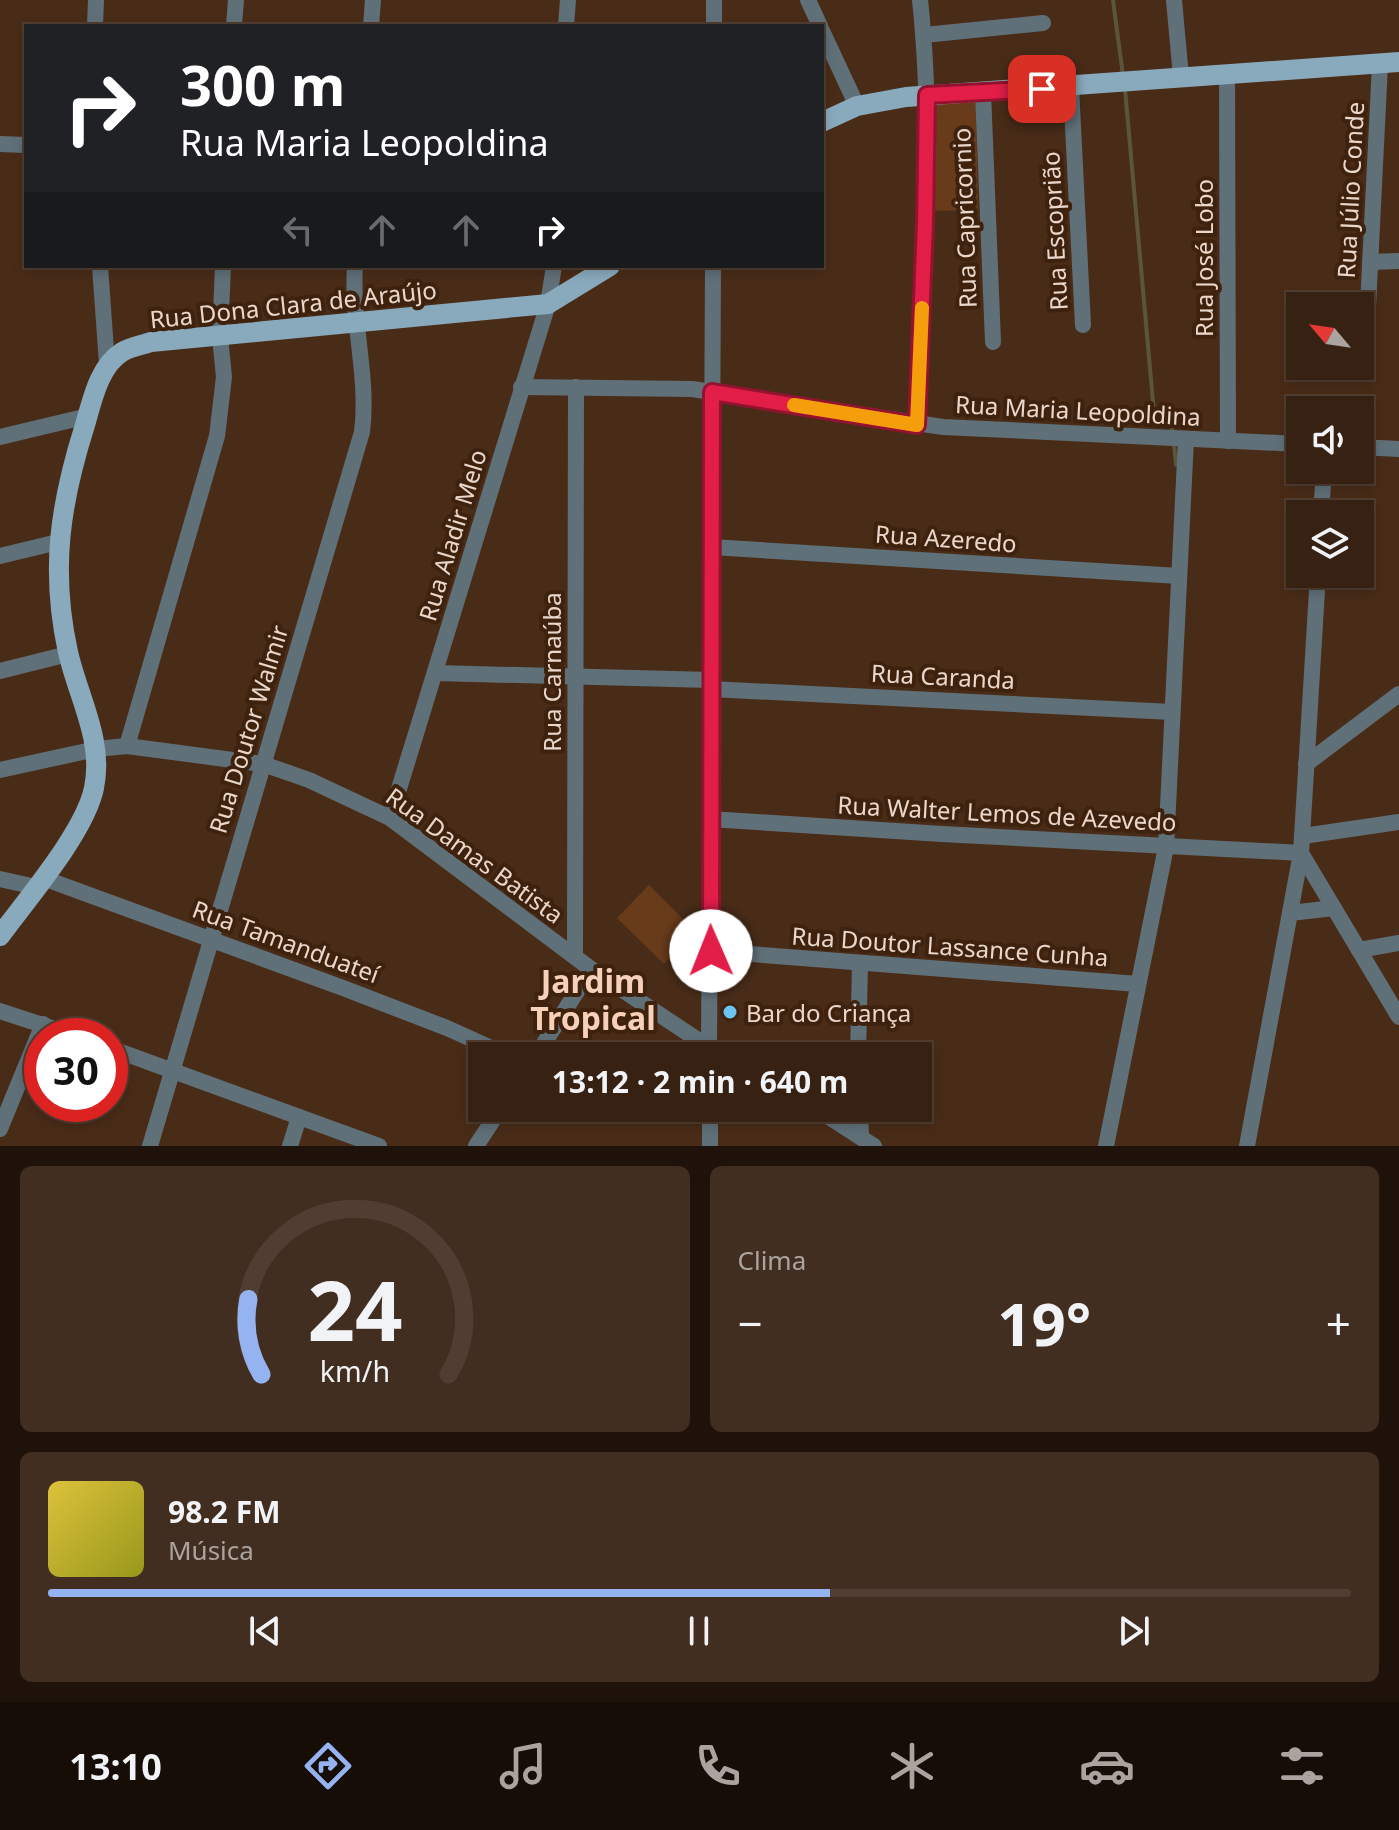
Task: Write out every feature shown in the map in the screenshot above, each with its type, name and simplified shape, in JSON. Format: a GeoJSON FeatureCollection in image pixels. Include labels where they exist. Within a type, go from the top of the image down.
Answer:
{"type":"FeatureCollection","features":[{"type":"Feature","properties":{"kind":"main road"},"geometry":{"type":"LineString","coordinates":[[824,121],[857,106],[927,95],[1390,63]]}},
{"type":"Feature","properties":{"kind":"main road","name":"Rua Dona Clara de Araújo"},"geometry":{"type":"LineString","coordinates":[[107,364],[124,350],[151,342],[548,304],[607,268]]}},
{"type":"Feature","properties":{"kind":"main road"},"geometry":{"type":"LineString","coordinates":[[0,936],[39,883],[87,806],[94,788],[96,749],[68,654],[62,616],[58,542],[62,511],[88,416],[107,364]]}},
{"type":"Feature","properties":{"kind":"street"},"geometry":{"type":"LineString","coordinates":[[95,24],[96,0]]}},
{"type":"Feature","properties":{"kind":"street"},"geometry":{"type":"LineString","coordinates":[[234,24],[236,0]]}},
{"type":"Feature","properties":{"kind":"street"},"geometry":{"type":"LineString","coordinates":[[371,24],[373,0]]}},
{"type":"Feature","properties":{"kind":"street"},"geometry":{"type":"LineString","coordinates":[[566,24],[568,0]]}},
{"type":"Feature","properties":{"kind":"street"},"geometry":{"type":"LineString","coordinates":[[714,0],[714,24]]}},
{"type":"Feature","properties":{"kind":"street"},"geometry":{"type":"LineString","coordinates":[[808,0],[819,24]]}},
{"type":"Feature","properties":{"kind":"street"},"geometry":{"type":"LineString","coordinates":[[917,425],[927,95],[920,0]]}},
{"type":"Feature","properties":{"kind":"street"},"geometry":{"type":"LineString","coordinates":[[1174,0],[1181,77]]}},
{"type":"Feature","properties":{"kind":"street"},"geometry":{"type":"LineString","coordinates":[[924,35],[1043,23]]}},
{"type":"Feature","properties":{"kind":"street"},"geometry":{"type":"LineString","coordinates":[[824,34],[857,106]]}},
{"type":"Feature","properties":{"kind":"street","name":"Rua Júlio Conde"},"geometry":{"type":"LineString","coordinates":[[1369,292],[1390,63]]}},
{"type":"Feature","properties":{"kind":"street","name":"Rua José Lobo"},"geometry":{"type":"LineString","coordinates":[[1227,75],[1228,441]]}},
{"type":"Feature","properties":{"kind":"street","name":"Rua Escoprião"},"geometry":{"type":"LineString","coordinates":[[1071,87],[1083,325]]}},
{"type":"Feature","properties":{"kind":"street","name":"Rua Capricornio"},"geometry":{"type":"LineString","coordinates":[[983,92],[993,342]]}},
{"type":"Feature","properties":{"kind":"street"},"geometry":{"type":"LineString","coordinates":[[0,144],[24,145]]}},
{"type":"Feature","properties":{"kind":"street"},"geometry":{"type":"LineString","coordinates":[[1370,262],[1399,261]]}},
{"type":"Feature","properties":{"kind":"street"},"geometry":{"type":"LineString","coordinates":[[100,268],[107,364]]}},
{"type":"Feature","properties":{"kind":"street"},"geometry":{"type":"LineString","coordinates":[[0,770],[96,749],[127,746],[217,436],[223,388],[220,337],[223,268]]}},
{"type":"Feature","properties":{"kind":"street","name":"Rua Doutor Walmir"},"geometry":{"type":"LineString","coordinates":[[150,1146],[362,432],[364,398],[355,322],[355,268]]}},
{"type":"Feature","properties":{"kind":"street","name":"Rua Aladir Melo"},"geometry":{"type":"LineString","coordinates":[[390,818],[548,304],[554,268]]}},
{"type":"Feature","properties":{"kind":"street"},"geometry":{"type":"LineString","coordinates":[[713,268],[710,819],[713,1042]]}},
{"type":"Feature","properties":{"kind":"street","name":"Rua Maria Leopoldina"},"geometry":{"type":"LineString","coordinates":[[521,387],[712,392],[917,425],[1286,443]]}},
{"type":"Feature","properties":{"kind":"street","name":"Rua Carnaúba"},"geometry":{"type":"LineString","coordinates":[[575,957],[576,387]]}},
{"type":"Feature","properties":{"kind":"street"},"geometry":{"type":"LineString","coordinates":[[0,437],[88,416]]}},
{"type":"Feature","properties":{"kind":"street"},"geometry":{"type":"LineString","coordinates":[[1106,1146],[1166,847],[1179,576],[1179,438]]}},
{"type":"Feature","properties":{"kind":"street"},"geometry":{"type":"LineString","coordinates":[[1374,448],[1399,449]]}},
{"type":"Feature","properties":{"kind":"street"},"geometry":{"type":"LineString","coordinates":[[0,556],[58,542]]}},
{"type":"Feature","properties":{"kind":"street","name":"Rua Azeredo"},"geometry":{"type":"LineString","coordinates":[[711,547],[1179,576]]}},
{"type":"Feature","properties":{"kind":"street"},"geometry":{"type":"LineString","coordinates":[[1247,1146],[1301,853],[1317,588]]}},
{"type":"Feature","properties":{"kind":"street"},"geometry":{"type":"LineString","coordinates":[[0,671],[68,654]]}},
{"type":"Feature","properties":{"kind":"street","name":"Rua Caranda"},"geometry":{"type":"LineString","coordinates":[[435,673],[711,684],[1172,712]]}},
{"type":"Feature","properties":{"kind":"street"},"geometry":{"type":"LineString","coordinates":[[1306,764],[1399,694]]}},
{"type":"Feature","properties":{"kind":"street","name":"Rua Damas Batista"},"geometry":{"type":"LineString","coordinates":[[127,746],[263,764],[309,780],[390,818],[591,969],[696,1042]]}},
{"type":"Feature","properties":{"kind":"street","name":"Rua Walter Lemos de Azevedo"},"geometry":{"type":"LineString","coordinates":[[710,819],[1301,853]]}},
{"type":"Feature","properties":{"kind":"street"},"geometry":{"type":"LineString","coordinates":[[1303,836],[1399,822]]}},
{"type":"Feature","properties":{"kind":"street"},"geometry":{"type":"LineString","coordinates":[[1301,853],[1399,1017]]}},
{"type":"Feature","properties":{"kind":"street","name":"Rua Tamanduateí"},"geometry":{"type":"LineString","coordinates":[[0,879],[39,883],[210,939],[477,1042]]}},
{"type":"Feature","properties":{"kind":"street"},"geometry":{"type":"LineString","coordinates":[[1290,913],[1334,908]]}},
{"type":"Feature","properties":{"kind":"street"},"geometry":{"type":"LineString","coordinates":[[1359,950],[1399,943]]}},
{"type":"Feature","properties":{"kind":"street","name":"Rua Doutor Lassance Cunha"},"geometry":{"type":"LineString","coordinates":[[711,951],[1138,984]]}},
{"type":"Feature","properties":{"kind":"street"},"geometry":{"type":"LineString","coordinates":[[858,1042],[860,964]]}},
{"type":"Feature","properties":{"kind":"street"},"geometry":{"type":"LineString","coordinates":[[545,1042],[591,969]]}},
{"type":"Feature","properties":{"kind":"street"},"geometry":{"type":"LineString","coordinates":[[0,1011],[24,1018]]}},
{"type":"Feature","properties":{"kind":"street"},"geometry":{"type":"LineString","coordinates":[[128,1055],[379,1146]]}},
{"type":"Feature","properties":{"kind":"street"},"geometry":{"type":"LineString","coordinates":[[0,1129],[24,1070]]}},
{"type":"Feature","properties":{"kind":"street"},"geometry":{"type":"LineString","coordinates":[[290,1146],[299,1117]]}},
{"type":"Feature","properties":{"kind":"street"},"geometry":{"type":"LineString","coordinates":[[476,1146],[492,1122]]}},
{"type":"Feature","properties":{"kind":"street"},"geometry":{"type":"LineString","coordinates":[[710,1122],[710,1146]]}},
{"type":"Feature","properties":{"kind":"street"},"geometry":{"type":"LineString","coordinates":[[837,1122],[867,1141]]}},
{"type":"Feature","properties":{"kind":"shaded area"},"geometry":{"type":"Polygon","coordinates":[[[976,100],[978,210],[930,211],[933,104],[976,100]]]}},
{"type":"Feature","properties":{"kind":"shaded area"},"geometry":{"type":"Polygon","coordinates":[[[649,885],[696,932],[664,964],[617,918],[649,885]]]}},
{"type":"Feature","properties":{"kind":"waterway"},"geometry":{"type":"LineString","coordinates":[[1113,0],[1123,76]]}},
{"type":"Feature","properties":{"kind":"waterway"},"geometry":{"type":"LineString","coordinates":[[1125,89],[1154,413],[1171,420],[1173,435]]}},
{"type":"Feature","properties":{"kind":"waterway"},"geometry":{"type":"LineString","coordinates":[[1174,444],[1176,465]]}},
{"type":"Feature","properties":{"kind":"slow traffic"},"geometry":{"type":"LineString","coordinates":[[794,405],[917,425],[922,308]]}},
{"type":"Feature","properties":{"kind":"place","name":"Bar do Criança"},"geometry":{"type":"Point","coordinates":[730,1012]}},
{"type":"Feature","properties":{"kind":"district","name":"Jardim Tropical"},"geometry":{"type":"Point","coordinates":[593,998]}},
{"type":"Feature","properties":{"kind":"route"},"geometry":{"type":"LineString","coordinates":[[711,951],[712,392],[917,425],[927,95],[1042,89]]}}]}
